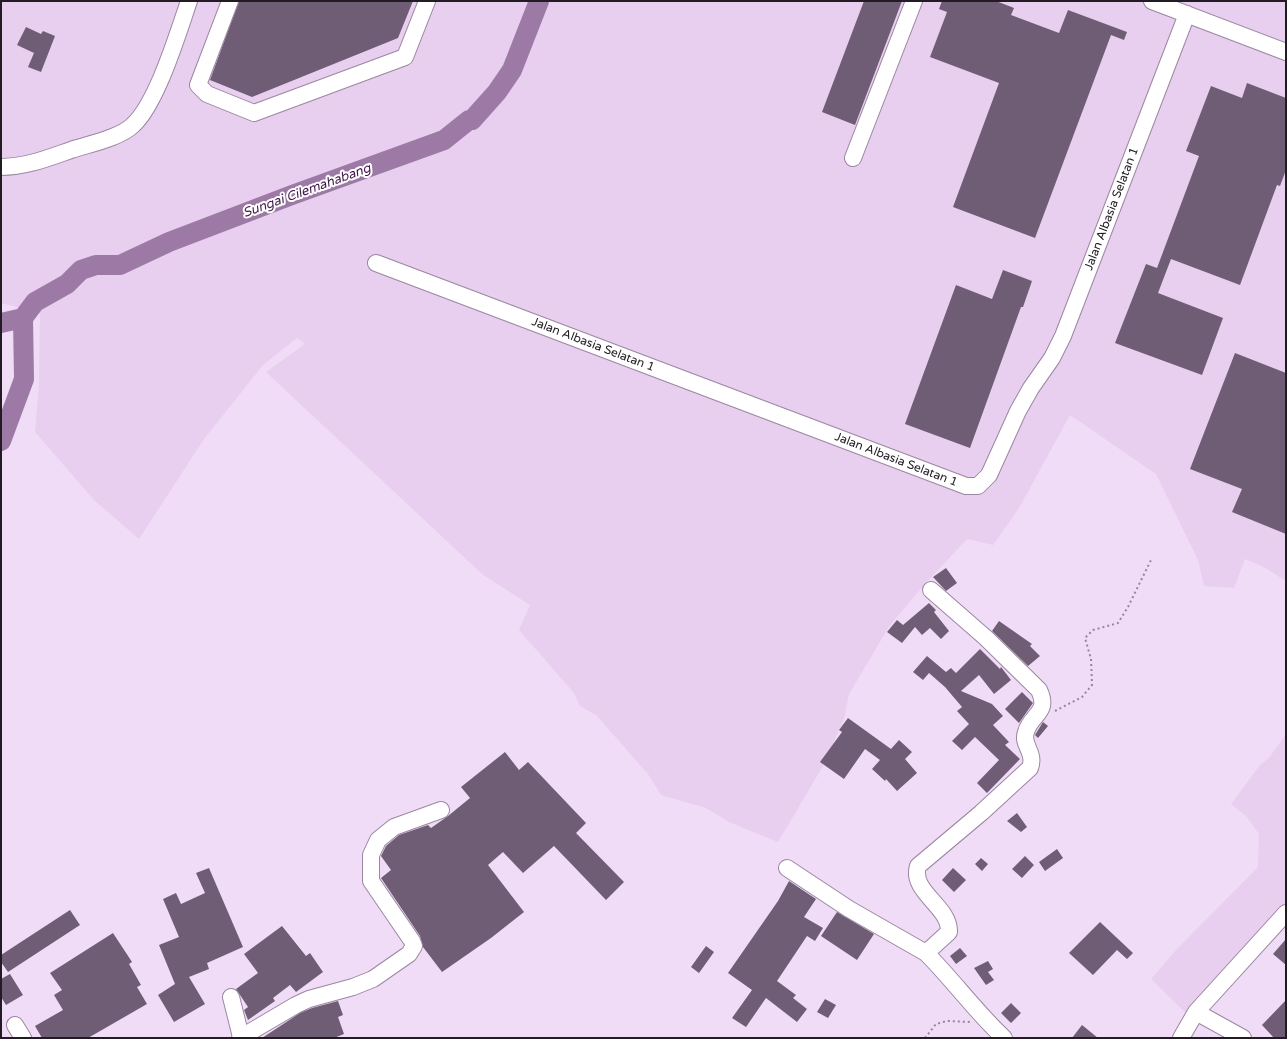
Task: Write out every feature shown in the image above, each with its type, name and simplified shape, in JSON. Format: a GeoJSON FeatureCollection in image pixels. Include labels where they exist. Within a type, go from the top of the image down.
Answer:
{"type":"FeatureCollection","features":[{"type":"Feature","properties":{"kind":"street"},"geometry":{"type":"LineString","coordinates":[[1,168],[17,167],[36,162],[115,135],[133,126],[148,104],[161,77],[190,1]]}},
{"type":"Feature","properties":{"kind":"street"},"geometry":{"type":"LineString","coordinates":[[230,1],[198,85],[207,94],[254,113],[405,57],[427,1]]}},
{"type":"Feature","properties":{"kind":"street"},"geometry":{"type":"LineString","coordinates":[[853,158],[914,1]]}},
{"type":"Feature","properties":{"kind":"street"},"geometry":{"type":"LineString","coordinates":[[1152,1],[1286,52]]}},
{"type":"Feature","properties":{"kind":"street","name":"Jalan Albasia Selatan 1"},"geometry":{"type":"LineString","coordinates":[[376,262],[966,486],[978,486],[989,475],[1021,405],[1052,358],[1063,336],[1186,14]]}},
{"type":"Feature","properties":{"kind":"street"},"geometry":{"type":"LineString","coordinates":[[926,953],[949,932],[949,926],[944,915],[918,880],[916,872],[918,866],[981,813],[1030,768],[1032,754],[1025,739],[1026,732],[1040,713],[1042,697],[1038,690],[986,638],[931,590]]}},
{"type":"Feature","properties":{"kind":"street"},"geometry":{"type":"LineString","coordinates":[[231,997],[240,1038],[310,999],[353,987],[373,979],[409,954],[414,946],[412,941],[371,881],[371,855],[378,840],[394,827],[441,810]]}},
{"type":"Feature","properties":{"kind":"street"},"geometry":{"type":"LineString","coordinates":[[787,868],[849,909],[926,953],[946,973],[988,1023],[1004,1038]]}},
{"type":"Feature","properties":{"kind":"street"},"geometry":{"type":"LineString","coordinates":[[1181,1038],[1196,1012],[1286,913]]}},
{"type":"Feature","properties":{"kind":"street"},"geometry":{"type":"LineString","coordinates":[[1196,1012],[1243,1038]]}},
{"type":"Feature","properties":{"kind":"path"},"geometry":{"type":"LineString","coordinates":[[1040,713],[1054,711],[1082,697],[1092,685],[1091,659],[1085,638],[1093,630],[1118,623],[1128,607],[1152,558]]}},
{"type":"Feature","properties":{"kind":"path"},"geometry":{"type":"LineString","coordinates":[[925,1038],[936,1024],[947,1021],[988,1023]]}},
{"type":"Feature","properties":{"kind":"shaded area"},"geometry":{"type":"Polygon","coordinates":[[[1,1],[1286,1],[1286,581],[1262,566],[1245,559],[1234,588],[1204,586],[1198,560],[1156,474],[1070,415],[1019,508],[993,545],[967,539],[925,584],[890,625],[849,694],[844,719],[823,766],[778,842],[729,822],[706,808],[661,795],[648,774],[596,715],[580,706],[574,693],[519,630],[530,605],[482,574],[266,372],[305,344],[297,338],[263,365],[204,439],[139,539],[94,500],[35,432],[39,385],[40,313],[1,303],[1,1]]]}},
{"type":"Feature","properties":{"kind":"shaded area"},"geometry":{"type":"Polygon","coordinates":[[[1286,734],[1286,906],[1190,1017],[1151,979],[1177,949],[1258,867],[1259,834],[1246,816],[1231,804],[1260,765],[1269,758],[1286,734]]]}},
{"type":"Feature","properties":{"kind":"building"},"geometry":{"type":"Polygon","coordinates":[[[239,1],[413,1],[398,38],[252,97],[210,80],[239,1]]]}},
{"type":"Feature","properties":{"kind":"building"},"geometry":{"type":"Polygon","coordinates":[[[864,1],[902,1],[855,125],[822,112],[864,1]]]}},
{"type":"Feature","properties":{"kind":"building"},"geometry":{"type":"Polygon","coordinates":[[[942,1],[996,1],[1014,8],[1011,15],[1059,33],[1068,10],[1127,32],[1124,40],[1111,35],[1035,238],[953,207],[999,83],[930,57],[947,12],[939,9],[942,1]]]}},
{"type":"Feature","properties":{"kind":"building"},"geometry":{"type":"Polygon","coordinates":[[[26,27],[41,34],[43,31],[55,36],[41,72],[28,67],[34,53],[17,45],[26,27]]]}},
{"type":"Feature","properties":{"kind":"building"},"geometry":{"type":"Polygon","coordinates":[[[1247,83],[1286,98],[1286,170],[1280,186],[1277,185],[1240,285],[1171,259],[1158,293],[1223,318],[1202,375],[1115,343],[1146,264],[1157,268],[1199,156],[1186,151],[1211,86],[1242,98],[1247,83]]]}},
{"type":"Feature","properties":{"kind":"building"},"geometry":{"type":"Polygon","coordinates":[[[1003,270],[1032,281],[1023,307],[1021,307],[970,448],[905,424],[956,285],[992,299],[1003,270]]]}},
{"type":"Feature","properties":{"kind":"building"},"geometry":{"type":"Polygon","coordinates":[[[1235,353],[1286,373],[1286,534],[1232,512],[1242,489],[1190,469],[1235,353]]]}},
{"type":"Feature","properties":{"kind":"building"},"geometry":{"type":"Polygon","coordinates":[[[946,568],[957,583],[946,591],[933,577],[946,568]]]}},
{"type":"Feature","properties":{"kind":"building"},"geometry":{"type":"Polygon","coordinates":[[[929,603],[936,610],[934,612],[949,631],[941,639],[930,628],[922,635],[915,627],[902,643],[887,632],[897,620],[903,625],[929,603]]]}},
{"type":"Feature","properties":{"kind":"building"},"geometry":{"type":"Polygon","coordinates":[[[999,621],[1032,644],[1030,646],[1040,656],[1028,666],[992,631],[999,621]]]}},
{"type":"Feature","properties":{"kind":"building"},"geometry":{"type":"Polygon","coordinates":[[[980,649],[1000,669],[1001,667],[1011,680],[994,694],[979,675],[961,691],[992,704],[1003,716],[993,725],[1009,742],[1005,745],[1020,759],[987,793],[977,783],[999,760],[975,737],[962,750],[952,741],[969,724],[957,711],[962,707],[945,687],[929,673],[923,680],[913,672],[927,656],[946,672],[951,668],[956,673],[980,649]]]}},
{"type":"Feature","properties":{"kind":"building"},"geometry":{"type":"Polygon","coordinates":[[[1022,692],[1033,703],[1019,723],[1005,709],[1022,692]]]}},
{"type":"Feature","properties":{"kind":"building"},"geometry":{"type":"Polygon","coordinates":[[[848,718],[891,749],[899,740],[912,752],[905,759],[917,773],[897,791],[886,779],[885,781],[872,769],[880,760],[865,749],[844,779],[820,762],[842,732],[839,730],[848,718]]]}},
{"type":"Feature","properties":{"kind":"building"},"geometry":{"type":"Polygon","coordinates":[[[1043,722],[1048,726],[1038,738],[1035,735],[1043,722]]]}},
{"type":"Feature","properties":{"kind":"building"},"geometry":{"type":"Polygon","coordinates":[[[505,752],[519,770],[528,762],[586,823],[576,833],[624,882],[606,900],[554,846],[523,873],[503,852],[488,865],[524,912],[491,938],[442,972],[423,947],[420,936],[381,878],[391,870],[381,856],[386,846],[399,835],[428,825],[431,828],[470,798],[461,787],[505,752]]]}},
{"type":"Feature","properties":{"kind":"building"},"geometry":{"type":"Polygon","coordinates":[[[1017,813],[1027,827],[1021,832],[1007,821],[1017,813]]]}},
{"type":"Feature","properties":{"kind":"building"},"geometry":{"type":"Polygon","coordinates":[[[1057,849],[1063,858],[1045,871],[1039,862],[1057,849]]]}},
{"type":"Feature","properties":{"kind":"building"},"geometry":{"type":"Polygon","coordinates":[[[1025,856],[1034,865],[1022,878],[1012,869],[1025,856]]]}},
{"type":"Feature","properties":{"kind":"building"},"geometry":{"type":"Polygon","coordinates":[[[981,858],[988,864],[982,871],[975,864],[981,858]]]}},
{"type":"Feature","properties":{"kind":"building"},"geometry":{"type":"Polygon","coordinates":[[[209,868],[243,947],[207,963],[209,969],[189,977],[205,1004],[174,1022],[158,995],[175,984],[159,945],[179,937],[163,899],[176,893],[181,904],[205,893],[196,873],[209,868]]]}},
{"type":"Feature","properties":{"kind":"building"},"geometry":{"type":"Polygon","coordinates":[[[953,868],[966,880],[954,892],[942,880],[953,868]]]}},
{"type":"Feature","properties":{"kind":"building"},"geometry":{"type":"Polygon","coordinates":[[[789,881],[816,899],[804,917],[823,928],[815,941],[807,936],[777,981],[796,995],[793,998],[807,1009],[797,1022],[766,998],[746,1027],[732,1018],[752,990],[728,973],[778,901],[789,881]]]}},
{"type":"Feature","properties":{"kind":"building"},"geometry":{"type":"Polygon","coordinates":[[[70,910],[80,925],[8,972],[1,962],[1,955],[70,910]]]}},
{"type":"Feature","properties":{"kind":"building"},"geometry":{"type":"Polygon","coordinates":[[[837,912],[874,934],[857,960],[821,936],[837,912]]]}},
{"type":"Feature","properties":{"kind":"building"},"geometry":{"type":"Polygon","coordinates":[[[1100,922],[1133,953],[1127,959],[1117,950],[1093,975],[1069,953],[1100,922]]]}},
{"type":"Feature","properties":{"kind":"building"},"geometry":{"type":"Polygon","coordinates":[[[282,926],[306,956],[310,953],[323,972],[296,992],[290,985],[273,998],[275,1001],[248,1020],[244,1010],[248,1007],[236,989],[258,973],[244,954],[282,926]]]}},
{"type":"Feature","properties":{"kind":"building"},"geometry":{"type":"Polygon","coordinates":[[[113,933],[132,962],[129,964],[141,985],[137,987],[147,1004],[88,1038],[42,1038],[35,1026],[63,1010],[54,995],[62,990],[50,973],[113,933]]]}},
{"type":"Feature","properties":{"kind":"building"},"geometry":{"type":"Polygon","coordinates":[[[1286,939],[1286,965],[1273,954],[1286,939]]]}},
{"type":"Feature","properties":{"kind":"building"},"geometry":{"type":"Polygon","coordinates":[[[706,946],[714,952],[699,973],[691,967],[706,946]]]}},
{"type":"Feature","properties":{"kind":"building"},"geometry":{"type":"Polygon","coordinates":[[[960,948],[967,956],[956,964],[950,956],[960,948]]]}},
{"type":"Feature","properties":{"kind":"building"},"geometry":{"type":"Polygon","coordinates":[[[988,961],[993,969],[988,972],[994,980],[986,985],[974,968],[988,961]]]}},
{"type":"Feature","properties":{"kind":"building"},"geometry":{"type":"Polygon","coordinates":[[[10,974],[23,995],[6,1005],[1,997],[1,979],[10,974]]]}},
{"type":"Feature","properties":{"kind":"building"},"geometry":{"type":"Polygon","coordinates":[[[825,999],[836,1005],[828,1018],[817,1012],[825,999]]]}},
{"type":"Feature","properties":{"kind":"building"},"geometry":{"type":"Polygon","coordinates":[[[1286,1000],[1286,1038],[1274,1038],[1262,1025],[1286,1000]]]}},
{"type":"Feature","properties":{"kind":"building"},"geometry":{"type":"Polygon","coordinates":[[[338,1001],[343,1015],[338,1017],[344,1034],[334,1038],[262,1038],[300,1013],[338,1001]]]}},
{"type":"Feature","properties":{"kind":"building"},"geometry":{"type":"Polygon","coordinates":[[[1011,1003],[1021,1013],[1011,1023],[1001,1013],[1011,1003]]]}},
{"type":"Feature","properties":{"kind":"building"},"geometry":{"type":"Polygon","coordinates":[[[1082,1025],[1098,1038],[1072,1038],[1082,1025]]]}},
{"type":"Feature","properties":{"kind":"waterway","name":"Sungai Cilemahabang"},"geometry":{"type":"LineString","coordinates":[[23,318],[35,302],[67,284],[81,270],[96,265],[120,265],[169,242],[292,195],[444,140],[469,120],[472,120],[497,92],[512,70],[539,1]]}},
{"type":"Feature","properties":{"kind":"waterway"},"geometry":{"type":"LineString","coordinates":[[1,323],[23,318]]}},
{"type":"Feature","properties":{"kind":"waterway"},"geometry":{"type":"LineString","coordinates":[[1,441],[24,379],[23,318]]}}]}
